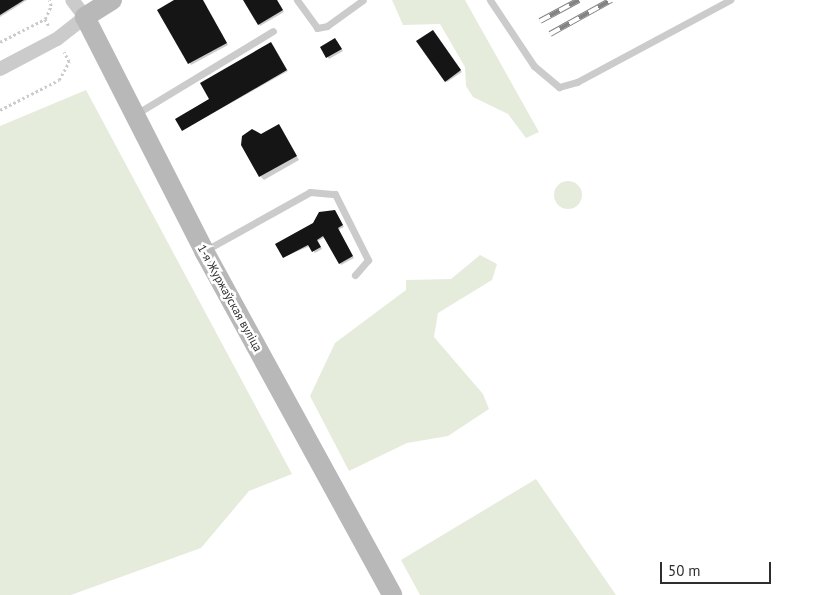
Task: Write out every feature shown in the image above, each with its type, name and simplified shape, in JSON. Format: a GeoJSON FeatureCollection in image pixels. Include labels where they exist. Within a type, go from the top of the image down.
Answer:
{"type":"FeatureCollection","features":[{"type":"Feature","properties":{"kind":"street","name":"1-я Журжаўская вуліца"},"geometry":{"type":"LineString","coordinates":[[72,0],[85,17],[133,116],[204,251],[392,595]]}},
{"type":"Feature","properties":{"kind":"street"},"geometry":{"type":"LineString","coordinates":[[0,69],[56,39],[112,0]]}},
{"type":"Feature","properties":{"kind":"lane"},"geometry":{"type":"LineString","coordinates":[[296,0],[317,28],[363,0]]}},
{"type":"Feature","properties":{"kind":"lane"},"geometry":{"type":"LineString","coordinates":[[490,0],[534,66],[559,87],[577,82],[730,0]]}},
{"type":"Feature","properties":{"kind":"lane"},"geometry":{"type":"LineString","coordinates":[[133,116],[272,32]]}},
{"type":"Feature","properties":{"kind":"lane"},"geometry":{"type":"LineString","coordinates":[[204,251],[310,192],[334,194],[368,260],[355,275]]}},
{"type":"Feature","properties":{"kind":"path"},"geometry":{"type":"LineString","coordinates":[[0,42],[45,19],[51,6],[49,0]]}},
{"type":"Feature","properties":{"kind":"path"},"geometry":{"type":"LineString","coordinates":[[0,110],[58,80],[69,62],[45,19]]}},
{"type":"Feature","properties":{"kind":"green space"},"geometry":{"type":"Polygon","coordinates":[[[392,0],[465,0],[539,132],[526,138],[508,114],[473,97],[466,86],[465,67],[440,24],[403,25],[392,0]]]}},
{"type":"Feature","properties":{"kind":"green space"},"geometry":{"type":"Polygon","coordinates":[[[86,90],[292,474],[249,491],[201,548],[71,595],[0,595],[0,126],[86,90]]]}},
{"type":"Feature","properties":{"kind":"green space"},"geometry":{"type":"Polygon","coordinates":[[[568,181],[578,185],[582,195],[578,205],[568,209],[558,205],[554,195],[558,185],[568,181]]]}},
{"type":"Feature","properties":{"kind":"green space"},"geometry":{"type":"Polygon","coordinates":[[[480,255],[497,264],[492,280],[438,313],[434,337],[483,394],[489,409],[448,436],[407,443],[349,471],[310,396],[335,343],[406,290],[406,280],[451,279],[480,255]]]}},
{"type":"Feature","properties":{"kind":"green space"},"geometry":{"type":"Polygon","coordinates":[[[536,479],[616,595],[420,595],[401,560],[536,479]]]}},
{"type":"Feature","properties":{"kind":"building"},"geometry":{"type":"Polygon","coordinates":[[[0,0],[24,0],[0,15],[0,0]]]}},
{"type":"Feature","properties":{"kind":"building"},"geometry":{"type":"Polygon","coordinates":[[[174,0],[203,0],[227,43],[188,64],[157,10],[174,0]]]}},
{"type":"Feature","properties":{"kind":"building"},"geometry":{"type":"Polygon","coordinates":[[[243,0],[277,0],[283,10],[258,25],[243,0]]]}},
{"type":"Feature","properties":{"kind":"building"},"geometry":{"type":"Polygon","coordinates":[[[433,30],[461,70],[445,82],[416,41],[433,30]]]}},
{"type":"Feature","properties":{"kind":"building"},"geometry":{"type":"Polygon","coordinates":[[[335,38],[342,49],[326,58],[320,47],[335,38]]]}},
{"type":"Feature","properties":{"kind":"building"},"geometry":{"type":"Polygon","coordinates":[[[271,42],[287,70],[182,131],[175,119],[209,99],[200,83],[271,42]]]}},
{"type":"Feature","properties":{"kind":"building"},"geometry":{"type":"Polygon","coordinates":[[[279,124],[297,156],[259,177],[241,145],[242,136],[252,129],[261,134],[279,124]]]}},
{"type":"Feature","properties":{"kind":"building"},"geometry":{"type":"Polygon","coordinates":[[[335,210],[343,225],[338,228],[353,256],[339,264],[323,236],[317,240],[321,247],[312,252],[308,245],[283,258],[275,244],[313,223],[319,212],[335,210]]]}},
{"type":"Feature","properties":{"kind":"railway"},"geometry":{"type":"LineString","coordinates":[[540,21],[579,0]]}},
{"type":"Feature","properties":{"kind":"railway"},"geometry":{"type":"LineString","coordinates":[[550,34],[611,0]]}}]}
